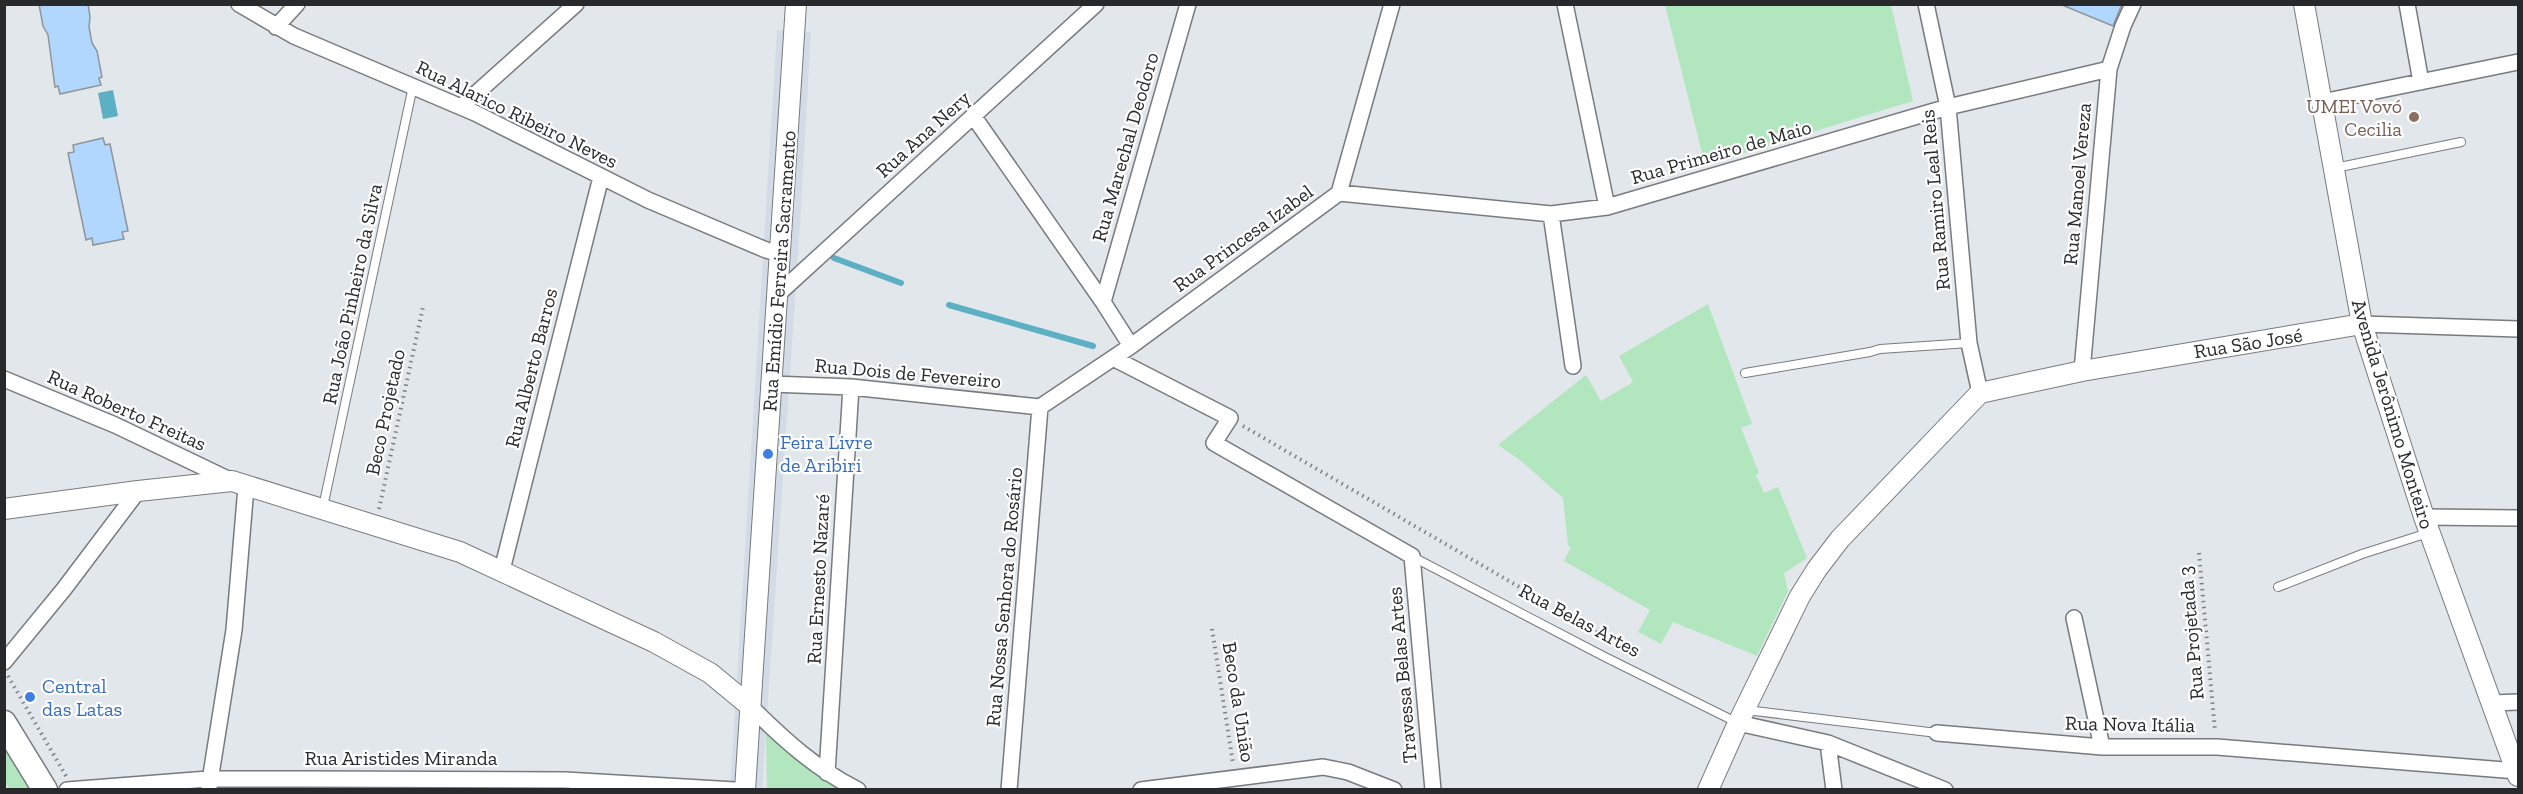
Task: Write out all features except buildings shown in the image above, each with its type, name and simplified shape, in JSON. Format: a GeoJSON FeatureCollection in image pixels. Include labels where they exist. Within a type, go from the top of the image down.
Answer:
{"type":"FeatureCollection","features":[{"type":"Feature","properties":{"kind":"main road"},"geometry":{"type":"LineString","coordinates":[[4,723],[45,789]]}},
{"type":"Feature","properties":{"kind":"street","name":"Rua Alarico Ribeiro Neves"},"geometry":{"type":"LineString","coordinates":[[239,4],[276,27],[461,107],[648,200],[766,250],[781,254]]}},
{"type":"Feature","properties":{"kind":"street"},"geometry":{"type":"LineString","coordinates":[[276,27],[297,4]]}},
{"type":"Feature","properties":{"kind":"street"},"geometry":{"type":"LineString","coordinates":[[461,107],[576,4]]}},
{"type":"Feature","properties":{"kind":"street","name":"Rua Ana Nery"},"geometry":{"type":"LineString","coordinates":[[777,295],[1096,4]]}},
{"type":"Feature","properties":{"kind":"street","name":"Rua Marechal Deodoro"},"geometry":{"type":"LineString","coordinates":[[1103,302],[1188,4]]}},
{"type":"Feature","properties":{"kind":"street","name":"Rua Princesa Izabel"},"geometry":{"type":"LineString","coordinates":[[1040,407],[1131,346],[1339,193],[1392,4]]}},
{"type":"Feature","properties":{"kind":"street"},"geometry":{"type":"LineString","coordinates":[[1565,4],[1607,207]]}},
{"type":"Feature","properties":{"kind":"street","name":"Rua Ramiro Leal Reis"},"geometry":{"type":"LineString","coordinates":[[1926,4],[1948,107],[1969,343],[1980,393]]}},
{"type":"Feature","properties":{"kind":"street","name":"Rua Manoel Vereza"},"geometry":{"type":"LineString","coordinates":[[2082,371],[2109,69],[2133,4]]}},
{"type":"Feature","properties":{"kind":"street","name":"Avenida Jerônimo Monteiro"},"geometry":{"type":"LineString","coordinates":[[2304,4],[2362,324],[2427,525],[2518,773]]}},
{"type":"Feature","properties":{"kind":"street"},"geometry":{"type":"LineString","coordinates":[[2407,4],[2421,82]]}},
{"type":"Feature","properties":{"kind":"street","name":"Rua Emídio Ferreira Sacramento"},"geometry":{"type":"LineString","coordinates":[[745,789],[777,295],[800,5]]}},
{"type":"Feature","properties":{"kind":"street"},"geometry":{"type":"LineString","coordinates":[[2322,102],[2518,62]]}},
{"type":"Feature","properties":{"kind":"street","name":"Rua Primeiro de Maio"},"geometry":{"type":"LineString","coordinates":[[1339,193],[1551,214],[1607,207],[1948,107],[2109,69]]}},
{"type":"Feature","properties":{"kind":"street"},"geometry":{"type":"LineString","coordinates":[[974,117],[1131,346]]}},
{"type":"Feature","properties":{"kind":"street","name":"Rua Alberto Barros"},"geometry":{"type":"LineString","coordinates":[[502,570],[601,177]]}},
{"type":"Feature","properties":{"kind":"street"},"geometry":{"type":"LineString","coordinates":[[1551,214],[1573,366]]}},
{"type":"Feature","properties":{"kind":"street","name":"Rua São José"},"geometry":{"type":"LineString","coordinates":[[1980,393],[2082,371],[2362,324],[2518,329]]}},
{"type":"Feature","properties":{"kind":"street"},"geometry":{"type":"LineString","coordinates":[[1113,358],[1230,418]]}},
{"type":"Feature","properties":{"kind":"street","name":"Rua Roberto Freitas"},"geometry":{"type":"LineString","coordinates":[[4,379],[115,425],[239,484]]}},
{"type":"Feature","properties":{"kind":"street","name":"Rua Dois de Fevereiro"},"geometry":{"type":"LineString","coordinates":[[771,384],[851,387],[1040,407]]}},
{"type":"Feature","properties":{"kind":"street","name":"Rua Ernesto Nazaré"},"geometry":{"type":"LineString","coordinates":[[827,774],[851,387]]}},
{"type":"Feature","properties":{"kind":"street"},"geometry":{"type":"LineString","coordinates":[[1708,789],[1800,596],[1817,569],[1840,539],[1980,393]]}},
{"type":"Feature","properties":{"kind":"street","name":"Rua Nossa Senhora do Rosário"},"geometry":{"type":"LineString","coordinates":[[1009,789],[1040,407]]}},
{"type":"Feature","properties":{"kind":"street","name":"Rua Belas Artes"},"geometry":{"type":"LineString","coordinates":[[1230,418],[1214,443],[1412,556]]}},
{"type":"Feature","properties":{"kind":"street"},"geometry":{"type":"LineString","coordinates":[[209,784],[234,630],[239,484]]}},
{"type":"Feature","properties":{"kind":"street"},"geometry":{"type":"LineString","coordinates":[[4,509],[138,491],[239,484],[376,524],[460,552],[664,647],[710,673],[750,706],[781,737],[827,774],[856,789]]}},
{"type":"Feature","properties":{"kind":"street"},"geometry":{"type":"LineString","coordinates":[[4,662],[64,590],[138,491]]}},
{"type":"Feature","properties":{"kind":"street"},"geometry":{"type":"LineString","coordinates":[[2427,525],[2518,518]]}},
{"type":"Feature","properties":{"kind":"street","name":"Travessa Belas Artes"},"geometry":{"type":"LineString","coordinates":[[1412,556],[1433,789]]}},
{"type":"Feature","properties":{"kind":"street"},"geometry":{"type":"LineString","coordinates":[[2074,618],[2102,747]]}},
{"type":"Feature","properties":{"kind":"street"},"geometry":{"type":"LineString","coordinates":[[2492,703],[2518,702]]}},
{"type":"Feature","properties":{"kind":"street","name":"Rua Belas Artes"},"geometry":{"type":"LineString","coordinates":[[1741,716],[1828,743],[1945,789]]}},
{"type":"Feature","properties":{"kind":"street","name":"Rua Nova Itália"},"geometry":{"type":"LineString","coordinates":[[1937,733],[2102,747],[2170,745],[2217,747],[2518,773]]}},
{"type":"Feature","properties":{"kind":"street"},"geometry":{"type":"LineString","coordinates":[[1828,743],[1834,789]]}},
{"type":"Feature","properties":{"kind":"street"},"geometry":{"type":"LineString","coordinates":[[1141,789],[1323,767],[1348,772],[1394,789]]}},
{"type":"Feature","properties":{"kind":"street","name":"Rua Aristides Miranda"},"geometry":{"type":"LineString","coordinates":[[67,789],[209,784],[565,784],[735,789]]}},
{"type":"Feature","properties":{"kind":"lane","name":"Rua João Pinheiro da Silva"},"geometry":{"type":"LineString","coordinates":[[323,509],[413,86]]}},
{"type":"Feature","properties":{"kind":"lane"},"geometry":{"type":"LineString","coordinates":[[2334,168],[2461,142]]}},
{"type":"Feature","properties":{"kind":"lane"},"geometry":{"type":"LineString","coordinates":[[1745,373],[1880,349],[1969,343]]}},
{"type":"Feature","properties":{"kind":"lane"},"geometry":{"type":"LineString","coordinates":[[2278,587],[2362,554],[2427,525]]}},
{"type":"Feature","properties":{"kind":"lane","name":"Rua Belas Artes"},"geometry":{"type":"LineString","coordinates":[[1412,556],[1615,662],[1741,716]]}},
{"type":"Feature","properties":{"kind":"lane","name":"Rua Nova Itália"},"geometry":{"type":"LineString","coordinates":[[1741,716],[1937,733]]}},
{"type":"Feature","properties":{"kind":"path","name":"Beco Projetado"},"geometry":{"type":"LineString","coordinates":[[376,524],[423,307]]}},
{"type":"Feature","properties":{"kind":"path","name":"Rua Belas Artes"},"geometry":{"type":"LineString","coordinates":[[1230,418],[1640,658]]}},
{"type":"Feature","properties":{"kind":"path","name":"Rua Projetada 3"},"geometry":{"type":"LineString","coordinates":[[2199,553],[2217,747]]}},
{"type":"Feature","properties":{"kind":"path","name":"Beco da União"},"geometry":{"type":"LineString","coordinates":[[1212,629],[1236,779]]}},
{"type":"Feature","properties":{"kind":"path"},"geometry":{"type":"LineString","coordinates":[[4,670],[74,789]]}},
{"type":"Feature","properties":{"kind":"shaded area","name":"Feira Livre de Aribiri"},"geometry":{"type":"Polygon","coordinates":[[[777,30],[811,32],[799,240],[762,789],[730,790],[777,30]]]}},
{"type":"Feature","properties":{"kind":"green space"},"geometry":{"type":"Polygon","coordinates":[[[1665,5],[1891,5],[1913,101],[1705,165],[1665,5]]]}},
{"type":"Feature","properties":{"kind":"green space"},"geometry":{"type":"Polygon","coordinates":[[[1708,304],[1752,424],[1741,428],[1759,473],[1756,475],[1764,493],[1778,487],[1807,558],[1784,573],[1788,591],[1757,656],[1673,622],[1661,644],[1638,632],[1650,610],[1564,561],[1571,547],[1568,545],[1563,498],[1520,460],[1498,445],[1586,375],[1601,401],[1633,382],[1619,356],[1708,304]]]}},
{"type":"Feature","properties":{"kind":"green space"},"geometry":{"type":"Polygon","coordinates":[[[766,730],[814,772],[845,789],[767,789],[766,730]]]}},
{"type":"Feature","properties":{"kind":"green space"},"geometry":{"type":"Polygon","coordinates":[[[4,748],[27,789],[9,789],[5,782],[4,748]]]}},
{"type":"Feature","properties":{"kind":"water"},"geometry":{"type":"Polygon","coordinates":[[[113,90],[118,116],[103,119],[98,93],[113,90]]]}},
{"type":"Feature","properties":{"kind":"waterway"},"geometry":{"type":"LineString","coordinates":[[834,258],[901,283]]}},
{"type":"Feature","properties":{"kind":"waterway"},"geometry":{"type":"LineString","coordinates":[[949,305],[1093,346]]}},
{"type":"Feature","properties":{"kind":"place","name":"UMEI Vovó Cecilia"},"geometry":{"type":"Point","coordinates":[2414,117]}},
{"type":"Feature","properties":{"kind":"place","name":"Feira Livre de Aribiri"},"geometry":{"type":"Point","coordinates":[768,454]}},
{"type":"Feature","properties":{"kind":"place","name":"Central das Latas"},"geometry":{"type":"Point","coordinates":[30,697]}}]}
